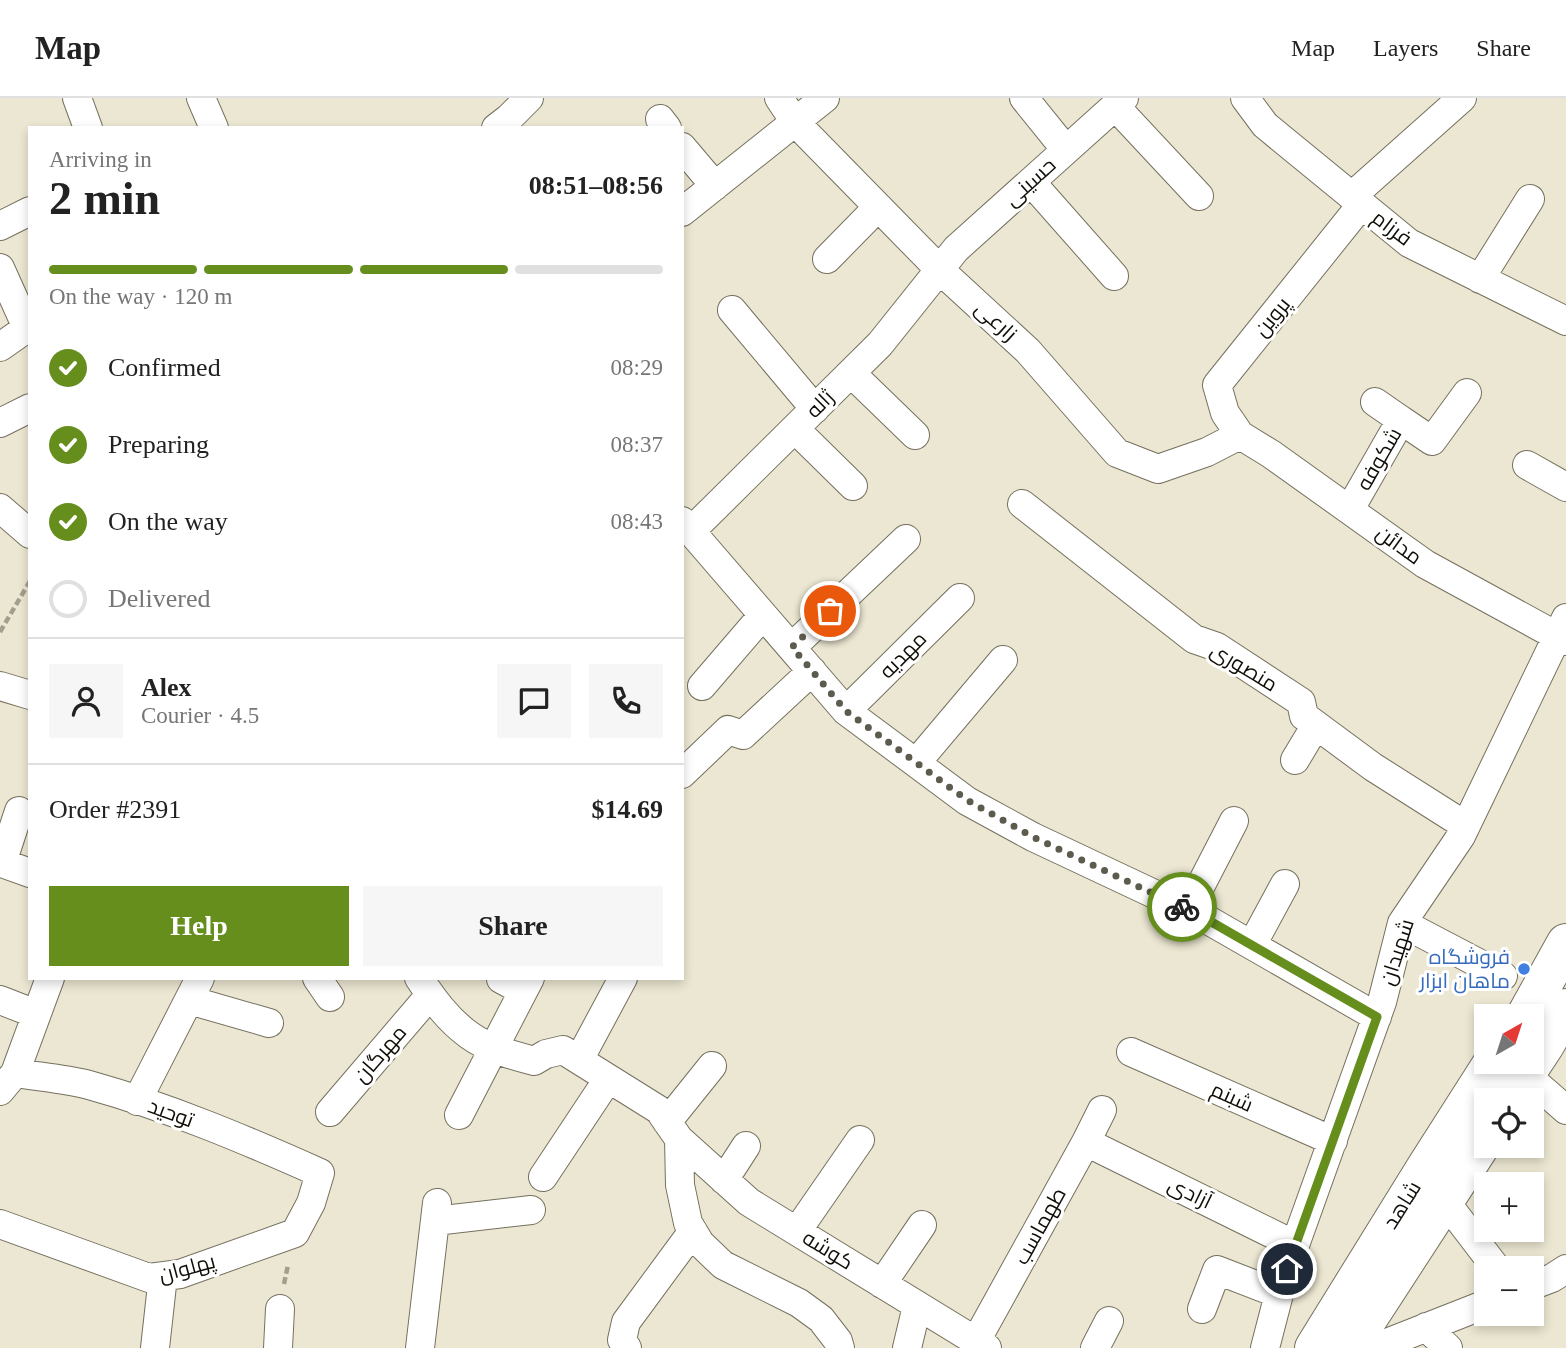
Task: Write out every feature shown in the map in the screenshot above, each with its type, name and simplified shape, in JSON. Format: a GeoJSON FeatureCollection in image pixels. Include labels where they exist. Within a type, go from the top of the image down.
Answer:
{"type":"FeatureCollection","features":[{"type":"Feature","properties":{"kind":"main road"},"geometry":{"type":"LineString","coordinates":[[1532,1004],[1566,943]]}},
{"type":"Feature","properties":{"kind":"main road","name":"شاهد"},"geometry":{"type":"LineString","coordinates":[[1314,1348],[1426,1167],[1545,1045],[1566,1008]]}},
{"type":"Feature","properties":{"kind":"main road","name":"شاهد"},"geometry":{"type":"LineString","coordinates":[[1349,1348],[1474,1156]]}},
{"type":"Feature","properties":{"kind":"street"},"geometry":{"type":"LineString","coordinates":[[77,98],[87,126]]}},
{"type":"Feature","properties":{"kind":"street"},"geometry":{"type":"LineString","coordinates":[[201,98],[213,126]]}},
{"type":"Feature","properties":{"kind":"street"},"geometry":{"type":"LineString","coordinates":[[499,126],[529,98]]}},
{"type":"Feature","properties":{"kind":"street","name":"زارعی"},"geometry":{"type":"LineString","coordinates":[[779,98],[795,122],[940,270],[1028,351],[1117,453],[1157,469],[1207,452],[1240,435]]}},
{"type":"Feature","properties":{"kind":"street"},"geometry":{"type":"LineString","coordinates":[[684,210],[825,98]]}},
{"type":"Feature","properties":{"kind":"street"},"geometry":{"type":"LineString","coordinates":[[1024,98],[1066,150]]}},
{"type":"Feature","properties":{"kind":"street","name":"فرزام"},"geometry":{"type":"LineString","coordinates":[[1245,98],[1265,125],[1409,243],[1566,321]]}},
{"type":"Feature","properties":{"kind":"street"},"geometry":{"type":"LineString","coordinates":[[1357,200],[1462,98]]}},
{"type":"Feature","properties":{"kind":"street"},"geometry":{"type":"LineString","coordinates":[[1119,102],[1199,196]]}},
{"type":"Feature","properties":{"kind":"street","name":"حسینی"},"geometry":{"type":"LineString","coordinates":[[940,270],[956,249],[1119,102]]}},
{"type":"Feature","properties":{"kind":"street"},"geometry":{"type":"LineString","coordinates":[[684,148],[715,186]]}},
{"type":"Feature","properties":{"kind":"street"},"geometry":{"type":"LineString","coordinates":[[1031,181],[1114,276]]}},
{"type":"Feature","properties":{"kind":"street","name":"پروین"},"geometry":{"type":"LineString","coordinates":[[1240,435],[1225,413],[1217,385],[1357,200]]}},
{"type":"Feature","properties":{"kind":"street"},"geometry":{"type":"LineString","coordinates":[[1480,279],[1530,200]]}},
{"type":"Feature","properties":{"kind":"street"},"geometry":{"type":"LineString","coordinates":[[827,260],[878,207]]}},
{"type":"Feature","properties":{"kind":"street"},"geometry":{"type":"LineString","coordinates":[[0,226],[28,212]]}},
{"type":"Feature","properties":{"kind":"street"},"geometry":{"type":"LineString","coordinates":[[0,268],[28,327],[0,347]]}},
{"type":"Feature","properties":{"kind":"street","name":"ژاله"},"geometry":{"type":"LineString","coordinates":[[687,526],[795,429],[880,344],[940,270]]}},
{"type":"Feature","properties":{"kind":"street"},"geometry":{"type":"LineString","coordinates":[[732,310],[815,409]]}},
{"type":"Feature","properties":{"kind":"street"},"geometry":{"type":"LineString","coordinates":[[851,373],[915,435]]}},
{"type":"Feature","properties":{"kind":"street","name":"شکوفه"},"geometry":{"type":"LineString","coordinates":[[1350,509],[1401,420],[1432,441],[1467,393]]}},
{"type":"Feature","properties":{"kind":"street"},"geometry":{"type":"LineString","coordinates":[[1375,402],[1401,420]]}},
{"type":"Feature","properties":{"kind":"street"},"geometry":{"type":"LineString","coordinates":[[0,422],[28,409]]}},
{"type":"Feature","properties":{"kind":"street"},"geometry":{"type":"LineString","coordinates":[[795,429],[853,486]]}},
{"type":"Feature","properties":{"kind":"street","name":"مدائن"},"geometry":{"type":"LineString","coordinates":[[1240,435],[1350,509],[1425,564],[1563,632]]}},
{"type":"Feature","properties":{"kind":"street"},"geometry":{"type":"LineString","coordinates":[[1527,465],[1566,486]]}},
{"type":"Feature","properties":{"kind":"street","name":"منصوری"},"geometry":{"type":"LineString","coordinates":[[1021,504],[1194,639],[1217,647],[1301,702],[1304,716],[1373,767],[1466,826]]}},
{"type":"Feature","properties":{"kind":"street"},"geometry":{"type":"LineString","coordinates":[[0,508],[28,532]]}},
{"type":"Feature","properties":{"kind":"street"},"geometry":{"type":"LineString","coordinates":[[687,526],[846,711],[967,800],[1033,837],[1188,910],[1377,1017]]}},
{"type":"Feature","properties":{"kind":"street"},"geometry":{"type":"LineString","coordinates":[[792,647],[906,539]]}},
{"type":"Feature","properties":{"kind":"street","name":"مهدیه"},"geometry":{"type":"LineString","coordinates":[[846,711],[960,598]]}},
{"type":"Feature","properties":{"kind":"street"},"geometry":{"type":"LineString","coordinates":[[702,686],[763,615]]}},
{"type":"Feature","properties":{"kind":"street","name":"شهیدان"},"geometry":{"type":"LineString","coordinates":[[1265,1348],[1294,1245],[1377,1017],[1402,923],[1461,836],[1563,632]]}},
{"type":"Feature","properties":{"kind":"street"},"geometry":{"type":"LineString","coordinates":[[916,763],[1003,660]]}},
{"type":"Feature","properties":{"kind":"street"},"geometry":{"type":"LineString","coordinates":[[684,772],[728,730],[743,735],[812,671]]}},
{"type":"Feature","properties":{"kind":"street"},"geometry":{"type":"LineString","coordinates":[[0,686],[28,694]]}},
{"type":"Feature","properties":{"kind":"street"},"geometry":{"type":"LineString","coordinates":[[1295,760],[1316,725]]}},
{"type":"Feature","properties":{"kind":"street"},"geometry":{"type":"LineString","coordinates":[[19,811],[2,863],[28,872]]}},
{"type":"Feature","properties":{"kind":"street"},"geometry":{"type":"LineString","coordinates":[[1188,910],[1234,821]]}},
{"type":"Feature","properties":{"kind":"street"},"geometry":{"type":"LineString","coordinates":[[1252,945],[1285,884]]}},
{"type":"Feature","properties":{"kind":"street"},"geometry":{"type":"LineString","coordinates":[[1402,923],[1503,976]]}},
{"type":"Feature","properties":{"kind":"street"},"geometry":{"type":"LineString","coordinates":[[8,1082],[49,980]]}},
{"type":"Feature","properties":{"kind":"street"},"geometry":{"type":"LineString","coordinates":[[424,987],[434,1001],[469,1035],[494,1048],[534,1061],[546,1054],[563,1050],[579,1060],[622,980]]}},
{"type":"Feature","properties":{"kind":"street"},"geometry":{"type":"LineString","coordinates":[[459,1115],[494,1048],[518,983]]}},
{"type":"Feature","properties":{"kind":"street","name":"مهرگان"},"geometry":{"type":"LineString","coordinates":[[330,1112],[424,987]]}},
{"type":"Feature","properties":{"kind":"street"},"geometry":{"type":"LineString","coordinates":[[137,1101],[194,989],[270,1023]]}},
{"type":"Feature","properties":{"kind":"street"},"geometry":{"type":"LineString","coordinates":[[0,1000],[36,1014]]}},
{"type":"Feature","properties":{"kind":"street","name":"شبنم"},"geometry":{"type":"LineString","coordinates":[[1131,1052],[1333,1141]]}},
{"type":"Feature","properties":{"kind":"street","name":"کوشه"},"geometry":{"type":"LineString","coordinates":[[579,1060],[659,1110],[673,1131],[749,1202],[981,1345]]}},
{"type":"Feature","properties":{"kind":"street"},"geometry":{"type":"LineString","coordinates":[[712,1066],[673,1131],[688,1223],[700,1243],[723,1265],[799,1303],[821,1319],[838,1341],[840,1348]]}},
{"type":"Feature","properties":{"kind":"street"},"geometry":{"type":"LineString","coordinates":[[543,1177],[608,1079]]}},
{"type":"Feature","properties":{"kind":"street"},"geometry":{"type":"LineString","coordinates":[[1509,1079],[1566,1110]]}},
{"type":"Feature","properties":{"kind":"street","name":"توحید"},"geometry":{"type":"LineString","coordinates":[[8,1082],[88,1085],[237,1138],[320,1173],[311,1203],[295,1233]]}},
{"type":"Feature","properties":{"kind":"street","name":"طهماسب"},"geometry":{"type":"LineString","coordinates":[[981,1345],[1102,1110]]}},
{"type":"Feature","properties":{"kind":"street"},"geometry":{"type":"LineString","coordinates":[[797,1231],[860,1140]]}},
{"type":"Feature","properties":{"kind":"street","name":"آزادی"},"geometry":{"type":"LineString","coordinates":[[1086,1142],[1294,1245]]}},
{"type":"Feature","properties":{"kind":"street"},"geometry":{"type":"LineString","coordinates":[[724,1180],[746,1146]]}},
{"type":"Feature","properties":{"kind":"street"},"geometry":{"type":"LineString","coordinates":[[1445,1201],[1487,1256]]}},
{"type":"Feature","properties":{"kind":"street"},"geometry":{"type":"LineString","coordinates":[[420,1348],[435,1212],[531,1210]]}},
{"type":"Feature","properties":{"kind":"street","name":"پهلوان"},"geometry":{"type":"LineString","coordinates":[[0,1224],[149,1278],[180,1274],[295,1233]]}},
{"type":"Feature","properties":{"kind":"street"},"geometry":{"type":"LineString","coordinates":[[881,1284],[922,1225]]}},
{"type":"Feature","properties":{"kind":"street"},"geometry":{"type":"LineString","coordinates":[[624,1344],[626,1322],[693,1231]]}},
{"type":"Feature","properties":{"kind":"street"},"geometry":{"type":"LineString","coordinates":[[1202,1309],[1217,1270],[1279,1294]]}},
{"type":"Feature","properties":{"kind":"street"},"geometry":{"type":"LineString","coordinates":[[155,1348],[163,1276]]}},
{"type":"Feature","properties":{"kind":"street"},"geometry":{"type":"LineString","coordinates":[[907,1348],[917,1306]]}},
{"type":"Feature","properties":{"kind":"street"},"geometry":{"type":"LineString","coordinates":[[278,1348],[280,1309]]}},
{"type":"Feature","properties":{"kind":"street"},"geometry":{"type":"LineString","coordinates":[[1374,1348],[1474,1309]]}},
{"type":"Feature","properties":{"kind":"street"},"geometry":{"type":"LineString","coordinates":[[1095,1348],[1109,1321]]}},
{"type":"Feature","properties":{"kind":"street"},"geometry":{"type":"LineString","coordinates":[[1426,1327],[1448,1348]]}},
{"type":"Feature","properties":{"kind":"path"},"geometry":{"type":"LineString","coordinates":[[0,632],[28,583]]}},
{"type":"Feature","properties":{"kind":"path"},"geometry":{"type":"LineString","coordinates":[[280,1309],[295,1233]]}},
{"type":"Feature","properties":{"kind":"way so far"},"geometry":{"type":"LineString","coordinates":[[830,611],[792,647],[846,711],[967,800],[1033,837],[1182,907]]}},
{"type":"Feature","properties":{"kind":"place","name":"فروشگاه ماهان ابزار"},"geometry":{"type":"Point","coordinates":[1524,969]}},
{"type":"Feature","properties":{"kind":"route"},"geometry":{"type":"LineString","coordinates":[[1182,907],[1377,1017],[1287,1269]]}}]}
